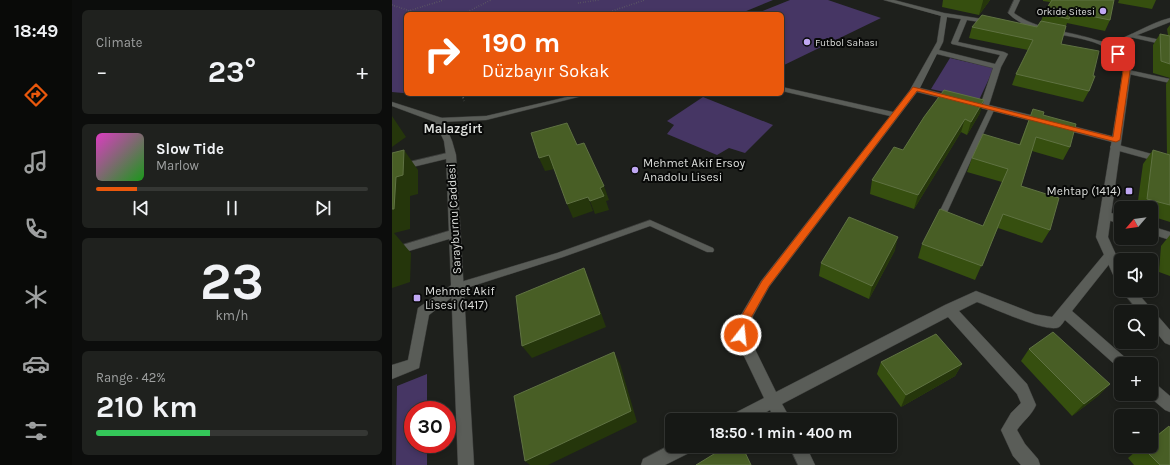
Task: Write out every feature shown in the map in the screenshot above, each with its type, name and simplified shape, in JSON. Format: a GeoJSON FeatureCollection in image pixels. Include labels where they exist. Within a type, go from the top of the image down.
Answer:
{"type":"FeatureCollection","features":[{"type":"Feature","properties":{"kind":"street"},"geometry":{"type":"LineString","coordinates":[[887,0],[918,6],[944,15],[997,22]]}},
{"type":"Feature","properties":{"kind":"street"},"geometry":{"type":"LineString","coordinates":[[1017,0],[1011,13],[1018,20],[1036,28]]}},
{"type":"Feature","properties":{"kind":"street"},"geometry":{"type":"LineString","coordinates":[[779,413],[741,335],[747,315],[765,284],[916,89],[940,42],[944,15]]}},
{"type":"Feature","properties":{"kind":"street"},"geometry":{"type":"LineString","coordinates":[[966,18],[954,43],[1004,54],[997,67],[988,107]]}},
{"type":"Feature","properties":{"kind":"street"},"geometry":{"type":"LineString","coordinates":[[1104,45],[1121,42],[1143,29],[1170,20]]}},
{"type":"Feature","properties":{"kind":"street"},"geometry":{"type":"LineString","coordinates":[[1012,25],[1036,28],[1104,45],[1118,54],[1126,71],[1102,237],[1114,264]]}},
{"type":"Feature","properties":{"kind":"street"},"geometry":{"type":"LineString","coordinates":[[1132,36],[1170,44]]}},
{"type":"Feature","properties":{"kind":"street"},"geometry":{"type":"LineString","coordinates":[[935,51],[997,67]]}},
{"type":"Feature","properties":{"kind":"street"},"geometry":{"type":"LineString","coordinates":[[1126,71],[1170,81]]}},
{"type":"Feature","properties":{"kind":"street"},"geometry":{"type":"LineString","coordinates":[[784,89],[896,115]]}},
{"type":"Feature","properties":{"kind":"street"},"geometry":{"type":"LineString","coordinates":[[916,89],[988,107],[1116,144],[1170,162]]}},
{"type":"Feature","properties":{"kind":"street"},"geometry":{"type":"LineString","coordinates":[[392,104],[439,120]]}},
{"type":"Feature","properties":{"kind":"street","name":"Sarayburnu Caddesi"},"geometry":{"type":"LineString","coordinates":[[439,120],[448,141],[451,155],[466,465]]}},
{"type":"Feature","properties":{"kind":"street"},"geometry":{"type":"LineString","coordinates":[[392,169],[451,155]]}},
{"type":"Feature","properties":{"kind":"street"},"geometry":{"type":"LineString","coordinates":[[1105,215],[1114,218]]}},
{"type":"Feature","properties":{"kind":"street"},"geometry":{"type":"LineString","coordinates":[[1158,232],[1170,236]]}},
{"type":"Feature","properties":{"kind":"street"},"geometry":{"type":"LineString","coordinates":[[392,252],[454,233]]}},
{"type":"Feature","properties":{"kind":"street"},"geometry":{"type":"LineString","coordinates":[[750,413],[976,296],[1034,319],[1055,323],[1110,255]]}},
{"type":"Feature","properties":{"kind":"street"},"geometry":{"type":"LineString","coordinates":[[392,372],[414,364],[423,312],[457,287]]}},
{"type":"Feature","properties":{"kind":"street"},"geometry":{"type":"LineString","coordinates":[[1134,297],[1141,305]]}},
{"type":"Feature","properties":{"kind":"street"},"geometry":{"type":"LineString","coordinates":[[949,309],[1022,389],[1029,405],[1016,418],[1009,430],[1019,450],[1032,465]]}},
{"type":"Feature","properties":{"kind":"street"},"geometry":{"type":"LineString","coordinates":[[1064,312],[1115,357]]}},
{"type":"Feature","properties":{"kind":"street"},"geometry":{"type":"LineString","coordinates":[[1158,325],[1170,338]]}},
{"type":"Feature","properties":{"kind":"street"},"geometry":{"type":"LineString","coordinates":[[1158,395],[1170,405]]}},
{"type":"Feature","properties":{"kind":"street"},"geometry":{"type":"LineString","coordinates":[[649,465],[672,453]]}},
{"type":"Feature","properties":{"kind":"street"},"geometry":{"type":"LineString","coordinates":[[801,453],[808,465]]}},
{"type":"Feature","properties":{"kind":"lane"},"geometry":{"type":"LineString","coordinates":[[439,120],[486,118],[579,96]]}},
{"type":"Feature","properties":{"kind":"lane"},"geometry":{"type":"LineString","coordinates":[[940,219],[988,107]]}},
{"type":"Feature","properties":{"kind":"lane"},"geometry":{"type":"LineString","coordinates":[[457,287],[560,255],[650,223],[710,250]]}},
{"type":"Feature","properties":{"kind":"path"},"geometry":{"type":"LineString","coordinates":[[408,11],[444,0]]}},
{"type":"Feature","properties":{"kind":"path"},"geometry":{"type":"LineString","coordinates":[[467,12],[491,0]]}},
{"type":"Feature","properties":{"kind":"path"},"geometry":{"type":"LineString","coordinates":[[578,3],[599,0]]}},
{"type":"Feature","properties":{"kind":"path"},"geometry":{"type":"LineString","coordinates":[[609,12],[645,0]]}},
{"type":"Feature","properties":{"kind":"path"},"geometry":{"type":"LineString","coordinates":[[392,5],[411,12]]}},
{"type":"Feature","properties":{"kind":"path"},"geometry":{"type":"LineString","coordinates":[[463,96],[464,101]]}},
{"type":"Feature","properties":{"kind":"shaded area"},"geometry":{"type":"Polygon","coordinates":[[[392,0],[773,0],[744,12],[404,12],[404,93],[392,92],[392,0]]]}},
{"type":"Feature","properties":{"kind":"shaded area","name":"Futbol Sahası"},"geometry":{"type":"Polygon","coordinates":[[[790,0],[828,0],[881,18],[784,65],[784,12],[760,12],[790,0]]]}},
{"type":"Feature","properties":{"kind":"shaded area"},"geometry":{"type":"Polygon","coordinates":[[[950,58],[994,68],[979,100],[931,89],[950,58]]]}},
{"type":"Feature","properties":{"kind":"shaded area"},"geometry":{"type":"Polygon","coordinates":[[[703,97],[773,125],[745,153],[729,148],[717,155],[667,134],[674,125],[667,121],[703,97]]]}},
{"type":"Feature","properties":{"kind":"shaded area"},"geometry":{"type":"Polygon","coordinates":[[[427,374],[427,401],[404,401],[404,453],[427,453],[427,465],[396,465],[397,386],[427,374]]]}},
{"type":"Feature","properties":{"kind":"building"},"geometry":{"type":"Polygon","coordinates":[[[1052,0],[1114,0],[1110,20],[1071,12],[1069,19],[1044,13],[1052,0]]]}},
{"type":"Feature","properties":{"kind":"building"},"geometry":{"type":"Polygon","coordinates":[[[982,15],[1037,27],[1041,21],[1066,26],[1061,44],[1099,51],[1093,76],[1095,76],[1089,91],[1016,74],[1033,40],[972,27],[982,15]]]}},
{"type":"Feature","properties":{"kind":"building"},"geometry":{"type":"Polygon","coordinates":[[[1160,34],[1170,36],[1170,64],[1161,61],[1160,34]]]}},
{"type":"Feature","properties":{"kind":"building"},"geometry":{"type":"Polygon","coordinates":[[[944,90],[984,100],[971,122],[965,119],[918,195],[872,180],[894,147],[903,150],[924,117],[944,90]]]}},
{"type":"Feature","properties":{"kind":"building"},"geometry":{"type":"Polygon","coordinates":[[[1033,109],[1044,112],[1043,115],[1076,124],[1070,147],[1036,137],[1021,186],[1059,198],[1050,230],[1003,214],[982,266],[922,244],[940,209],[983,226],[1008,169],[972,158],[983,134],[1020,145],[1033,109]]]}},
{"type":"Feature","properties":{"kind":"building"},"geometry":{"type":"Polygon","coordinates":[[[567,123],[577,145],[584,143],[604,186],[600,188],[604,196],[590,201],[588,197],[567,204],[549,155],[539,158],[531,133],[567,123]]]}},
{"type":"Feature","properties":{"kind":"building"},"geometry":{"type":"Polygon","coordinates":[[[404,150],[403,175],[396,177],[394,209],[392,209],[392,153],[404,150]]]}},
{"type":"Feature","properties":{"kind":"building"},"geometry":{"type":"Polygon","coordinates":[[[1153,150],[1170,155],[1170,205],[1147,199],[1153,150]]]}},
{"type":"Feature","properties":{"kind":"building"},"geometry":{"type":"Polygon","coordinates":[[[849,217],[898,237],[872,286],[821,263],[849,217]]]}},
{"type":"Feature","properties":{"kind":"building"},"geometry":{"type":"Polygon","coordinates":[[[584,268],[600,314],[522,346],[516,296],[584,268]]]}},
{"type":"Feature","properties":{"kind":"building"},"geometry":{"type":"Polygon","coordinates":[[[1053,332],[1110,384],[1084,404],[1029,349],[1053,332]]]}},
{"type":"Feature","properties":{"kind":"building"},"geometry":{"type":"Polygon","coordinates":[[[936,334],[962,364],[906,395],[881,362],[936,334]]]}},
{"type":"Feature","properties":{"kind":"building"},"geometry":{"type":"Polygon","coordinates":[[[614,352],[631,411],[525,461],[514,396],[614,352]]]}},
{"type":"Feature","properties":{"kind":"building"},"geometry":{"type":"Polygon","coordinates":[[[1169,426],[1170,465],[1160,465],[1148,453],[1158,453],[1158,435],[1169,426]]]}},
{"type":"Feature","properties":{"kind":"building"},"geometry":{"type":"Polygon","coordinates":[[[716,453],[745,453],[751,465],[696,465],[716,453]]]}},
{"type":"Feature","properties":{"kind":"place","name":"Orkide Sitesi"},"geometry":{"type":"Point","coordinates":[1103,11]}},
{"type":"Feature","properties":{"kind":"place","name":"Futbol Sahası"},"geometry":{"type":"Point","coordinates":[807,42]}},
{"type":"Feature","properties":{"kind":"place","name":"Mehmet Akif Ersoy Anadolu Lisesi"},"geometry":{"type":"Point","coordinates":[635,170]}},
{"type":"Feature","properties":{"kind":"place","name":"Mehtap (1414)"},"geometry":{"type":"Point","coordinates":[1129,191]}},
{"type":"Feature","properties":{"kind":"place","name":"Mehmet Akif Lisesi (1417)"},"geometry":{"type":"Point","coordinates":[417,298]}},
{"type":"Feature","properties":{"kind":"district","name":"Malazgirt"},"geometry":{"type":"Point","coordinates":[453,128]}},
{"type":"Feature","properties":{"kind":"route"},"geometry":{"type":"LineString","coordinates":[[741,335],[747,315],[765,284],[916,89],[1116,140],[1126,71],[1118,54]]}}]}
